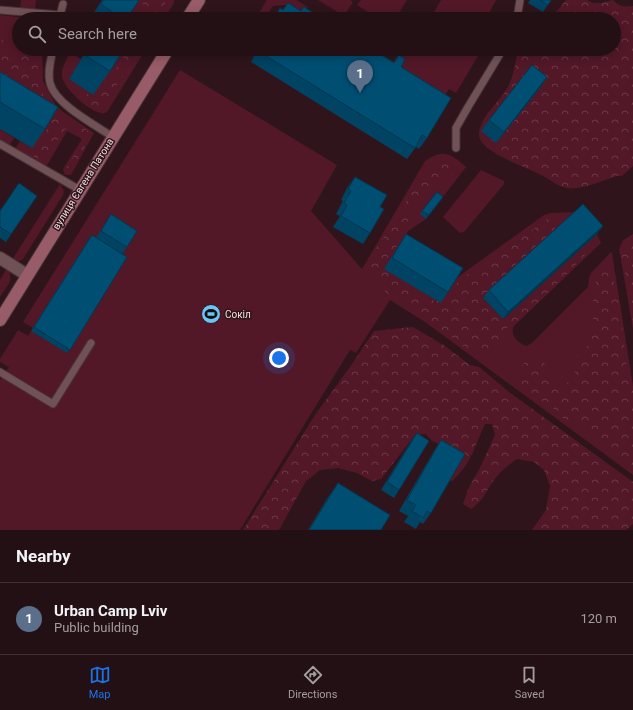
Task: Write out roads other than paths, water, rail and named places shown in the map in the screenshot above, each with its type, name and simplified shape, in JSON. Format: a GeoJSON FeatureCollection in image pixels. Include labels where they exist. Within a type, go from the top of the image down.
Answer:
{"type":"FeatureCollection","features":[{"type":"Feature","properties":{"kind":"street"},"geometry":{"type":"LineString","coordinates":[[191,12],[199,0]]}},
{"type":"Feature","properties":{"kind":"street","name":"вулиця Євгена Патона"},"geometry":{"type":"LineString","coordinates":[[0,320],[164,56]]}},
{"type":"Feature","properties":{"kind":"street"},"geometry":{"type":"LineString","coordinates":[[0,258],[27,275]]}},
{"type":"Feature","properties":{"kind":"lane"},"geometry":{"type":"LineString","coordinates":[[518,12],[520,0]]}},
{"type":"Feature","properties":{"kind":"lane"},"geometry":{"type":"LineString","coordinates":[[61,12],[63,4]]}},
{"type":"Feature","properties":{"kind":"lane"},"geometry":{"type":"LineString","coordinates":[[0,10],[17,12]]}},
{"type":"Feature","properties":{"kind":"lane"},"geometry":{"type":"LineString","coordinates":[[52,56],[49,70],[50,83],[56,95],[74,112],[113,137]]}},
{"type":"Feature","properties":{"kind":"lane"},"geometry":{"type":"LineString","coordinates":[[456,148],[456,128],[500,56]]}},
{"type":"Feature","properties":{"kind":"lane"},"geometry":{"type":"LineString","coordinates":[[0,144],[80,190]]}},
{"type":"Feature","properties":{"kind":"lane"},"geometry":{"type":"LineString","coordinates":[[0,372],[53,404],[91,343]]}},
{"type":"Feature","properties":{"kind":"place","name":"Urban Camp Lviv"},"geometry":{"type":"Point","coordinates":[360,93]}},
{"type":"Feature","properties":{"kind":"place","name":"Сокіл"},"geometry":{"type":"Point","coordinates":[211,314]}}]}
